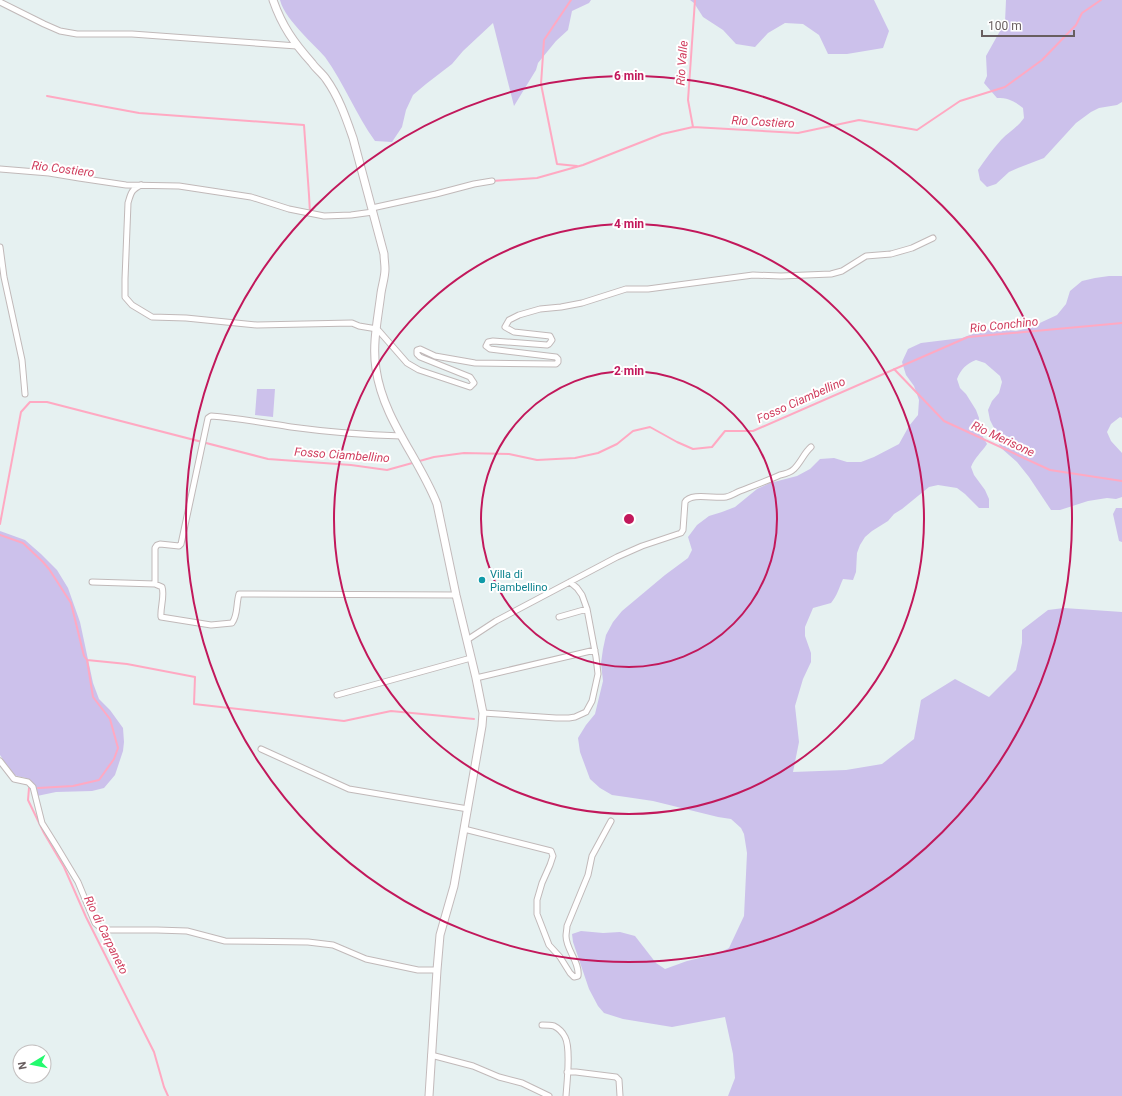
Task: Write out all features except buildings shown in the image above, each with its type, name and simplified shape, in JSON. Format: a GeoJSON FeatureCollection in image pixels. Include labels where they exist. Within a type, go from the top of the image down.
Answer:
{"type":"FeatureCollection","features":[{"type":"Feature","properties":{"kind":"main road"},"geometry":{"type":"LineString","coordinates":[[273,0],[289,36],[326,79],[337,97],[353,138],[384,254],[385,271],[374,353],[378,380],[390,415],[417,462],[437,504],[483,713],[454,886],[440,935],[429,1096]]}},
{"type":"Feature","properties":{"kind":"street"},"geometry":{"type":"LineString","coordinates":[[0,2],[60,31],[77,34],[132,34],[297,46]]}},
{"type":"Feature","properties":{"kind":"street"},"geometry":{"type":"LineString","coordinates":[[0,169],[49,173],[126,185],[179,186],[244,196],[289,209],[324,216],[351,216],[474,184],[492,181]]}},
{"type":"Feature","properties":{"kind":"street"},"geometry":{"type":"LineString","coordinates":[[141,186],[131,192],[128,203],[125,297],[132,305],[145,313],[152,317],[186,318],[257,325],[352,323],[359,326],[377,329],[406,363],[419,370],[470,387],[474,383],[470,378],[420,357],[417,354],[417,350],[420,349],[435,356],[475,363],[556,364],[558,362],[556,357],[490,349],[486,346],[488,342],[493,341],[549,344],[552,340],[550,336],[514,332],[506,327],[509,320],[519,315],[540,309],[582,303],[626,289],[648,289],[753,274],[781,276],[831,274],[842,272],[866,256],[891,254],[912,248],[934,238]]}},
{"type":"Feature","properties":{"kind":"street"},"geometry":{"type":"LineString","coordinates":[[0,247],[4,277],[22,360],[25,394]]}},
{"type":"Feature","properties":{"kind":"street"},"geometry":{"type":"LineString","coordinates":[[155,584],[155,548],[160,544],[179,546],[181,544],[208,418],[212,416],[236,418],[292,427],[365,435],[402,436]]}},
{"type":"Feature","properties":{"kind":"street"},"geometry":{"type":"LineString","coordinates":[[467,640],[501,618],[537,598],[617,557],[642,546],[681,533],[683,530],[685,502],[687,499],[693,497],[726,497],[761,484],[793,470],[802,460],[806,451],[811,447]]}},
{"type":"Feature","properties":{"kind":"street"},"geometry":{"type":"LineString","coordinates":[[92,582],[155,584],[162,587],[164,591],[160,617],[211,625],[232,623],[235,620],[239,594],[456,595]]}},
{"type":"Feature","properties":{"kind":"street"},"geometry":{"type":"LineString","coordinates":[[483,713],[556,718],[575,716],[586,712],[592,701],[598,674],[587,609],[578,588],[570,582]]}},
{"type":"Feature","properties":{"kind":"street"},"geometry":{"type":"LineString","coordinates":[[559,616],[587,609]]}},
{"type":"Feature","properties":{"kind":"street"},"geometry":{"type":"LineString","coordinates":[[476,678],[595,650]]}},
{"type":"Feature","properties":{"kind":"street"},"geometry":{"type":"LineString","coordinates":[[337,695],[471,658]]}},
{"type":"Feature","properties":{"kind":"street"},"geometry":{"type":"LineString","coordinates":[[261,749],[350,789],[468,809]]}},
{"type":"Feature","properties":{"kind":"street"},"geometry":{"type":"LineString","coordinates":[[0,761],[14,779],[28,782],[32,787],[42,823],[78,882],[95,923],[101,928],[108,930],[187,931],[225,941],[314,943],[333,946],[366,959],[418,970],[437,970]]}},
{"type":"Feature","properties":{"kind":"street"},"geometry":{"type":"LineString","coordinates":[[464,829],[551,851],[553,856],[537,900],[537,914],[549,945],[560,957],[574,977],[578,976],[579,973],[567,942],[566,935],[568,926],[588,875],[592,856],[611,821]]}},
{"type":"Feature","properties":{"kind":"street"},"geometry":{"type":"LineString","coordinates":[[542,1025],[555,1026],[566,1038],[568,1046],[566,1096]]}},
{"type":"Feature","properties":{"kind":"street"},"geometry":{"type":"LineString","coordinates":[[431,1056],[473,1066],[499,1077],[522,1083],[549,1096]]}},
{"type":"Feature","properties":{"kind":"street"},"geometry":{"type":"LineString","coordinates":[[567,1072],[616,1077],[619,1080],[620,1096]]}},
{"type":"Feature","properties":{"kind":"shaded area"},"geometry":{"type":"Polygon","coordinates":[[[280,0],[591,0],[589,3],[572,11],[568,30],[556,41],[538,63],[536,70],[514,106],[493,23],[463,51],[452,64],[413,95],[406,110],[402,127],[392,142],[375,141],[332,67],[325,57],[292,21],[283,9],[280,0]]]}},
{"type":"Feature","properties":{"kind":"shaded area"},"geometry":{"type":"Polygon","coordinates":[[[690,0],[874,0],[889,31],[883,48],[847,54],[828,54],[819,35],[803,24],[785,23],[768,33],[755,47],[736,44],[723,30],[703,17],[694,3],[690,0]]]}},
{"type":"Feature","properties":{"kind":"shaded area"},"geometry":{"type":"Polygon","coordinates":[[[1006,0],[1122,0],[1122,102],[1117,105],[1099,108],[1091,112],[1076,123],[1044,158],[1009,172],[996,184],[987,187],[980,180],[978,170],[1001,140],[1024,118],[1023,108],[1011,100],[997,98],[984,83],[987,76],[986,56],[1005,22],[1006,0]]]}},
{"type":"Feature","properties":{"kind":"shaded area"},"geometry":{"type":"Polygon","coordinates":[[[1109,276],[1122,276],[1122,418],[1120,417],[1111,424],[1107,432],[1111,441],[1122,453],[1122,497],[1116,499],[1107,498],[1088,501],[1060,510],[1051,510],[1029,477],[1017,462],[1001,448],[996,439],[988,410],[992,401],[999,393],[1002,382],[1000,376],[985,363],[976,360],[969,363],[960,372],[957,379],[960,388],[966,394],[976,410],[979,418],[978,428],[987,444],[971,467],[974,475],[985,490],[989,499],[989,508],[979,508],[957,488],[938,485],[929,487],[894,514],[888,521],[865,537],[857,553],[856,572],[853,580],[843,579],[831,603],[813,608],[805,627],[805,636],[811,653],[811,662],[803,679],[795,706],[799,742],[793,772],[846,770],[882,764],[914,739],[921,700],[955,679],[989,697],[1016,670],[1022,643],[1022,630],[1048,610],[1064,608],[1122,612],[1122,1096],[728,1096],[735,1078],[733,1054],[725,1017],[672,1027],[623,1019],[604,1013],[598,1006],[589,989],[573,942],[572,934],[581,931],[603,933],[620,932],[635,936],[656,963],[665,969],[687,961],[717,954],[729,948],[744,916],[747,853],[744,834],[741,828],[731,819],[653,801],[612,795],[600,788],[590,779],[580,752],[578,738],[595,714],[603,681],[601,663],[606,635],[613,622],[622,611],[688,558],[692,550],[688,537],[697,525],[709,516],[735,507],[757,489],[770,483],[797,476],[810,469],[820,459],[834,458],[847,462],[861,462],[899,444],[909,426],[918,415],[919,400],[914,386],[906,375],[902,362],[908,349],[921,343],[962,338],[988,328],[1016,331],[1029,328],[1057,315],[1066,304],[1070,291],[1082,281],[1109,276]]]}},
{"type":"Feature","properties":{"kind":"shaded area"},"geometry":{"type":"Polygon","coordinates":[[[257,389],[275,389],[273,417],[255,415],[257,389]]]}},
{"type":"Feature","properties":{"kind":"shaded area"},"geometry":{"type":"Polygon","coordinates":[[[1116,508],[1122,508],[1122,542],[1119,541],[1113,514],[1116,508]]]}},
{"type":"Feature","properties":{"kind":"shaded area"},"geometry":{"type":"Polygon","coordinates":[[[0,531],[25,540],[57,570],[68,588],[80,622],[93,683],[99,699],[110,710],[123,728],[123,751],[115,775],[104,788],[92,791],[56,792],[37,796],[31,781],[13,774],[0,755],[0,531]]]}},
{"type":"Feature","properties":{"kind":"waterway"},"geometry":{"type":"LineString","coordinates":[[571,0],[544,40],[541,84],[557,164],[577,166]]}},
{"type":"Feature","properties":{"kind":"waterway","name":"Rio Valle"},"geometry":{"type":"LineString","coordinates":[[693,127],[688,100],[695,0]]}},
{"type":"Feature","properties":{"kind":"waterway","name":"Rio Costiero"},"geometry":{"type":"LineString","coordinates":[[492,181],[537,178],[583,165],[662,134],[693,127],[798,133],[859,120],[917,130],[960,101],[1005,87],[1042,60],[1076,25],[1082,13],[1101,0]]}},
{"type":"Feature","properties":{"kind":"waterway"},"geometry":{"type":"LineString","coordinates":[[47,96],[139,113],[304,125],[310,213]]}},
{"type":"Feature","properties":{"kind":"waterway","name":"Fosso Ciambellino"},"geometry":{"type":"LineString","coordinates":[[0,524],[21,412],[30,402],[47,402],[268,459],[351,465],[387,470],[434,457],[464,453],[509,454],[537,460],[575,458],[598,453],[617,444],[633,431],[650,427],[693,449],[712,447],[725,431],[753,431],[968,337],[1122,323]]}},
{"type":"Feature","properties":{"kind":"waterway","name":"Rio Merisone"},"geometry":{"type":"LineString","coordinates":[[894,369],[944,421],[1050,470],[1122,481]]}},
{"type":"Feature","properties":{"kind":"waterway"},"geometry":{"type":"LineString","coordinates":[[0,535],[23,543],[49,569],[71,603],[84,656],[87,660],[127,664],[195,677],[194,704],[344,721],[391,711],[474,719]]}},
{"type":"Feature","properties":{"kind":"waterway","name":"Rio di Carpaneto"},"geometry":{"type":"LineString","coordinates":[[38,788],[73,786],[99,780],[114,759],[118,748],[110,719],[93,697],[87,660]]}},
{"type":"Feature","properties":{"kind":"waterway","name":"Rio di Carpaneto"},"geometry":{"type":"LineString","coordinates":[[32,788],[29,788],[28,800],[44,833],[64,867],[86,917],[154,1052],[168,1096]]}},
{"type":"Feature","properties":{"kind":"place","name":"Villa di Piambellino"},"geometry":{"type":"Point","coordinates":[482,580]}},
{"type":"Feature","properties":{"kind":"water label","name":"Rio Conchino"},"geometry":{"type":"Point","coordinates":[1004,325]}}]}
